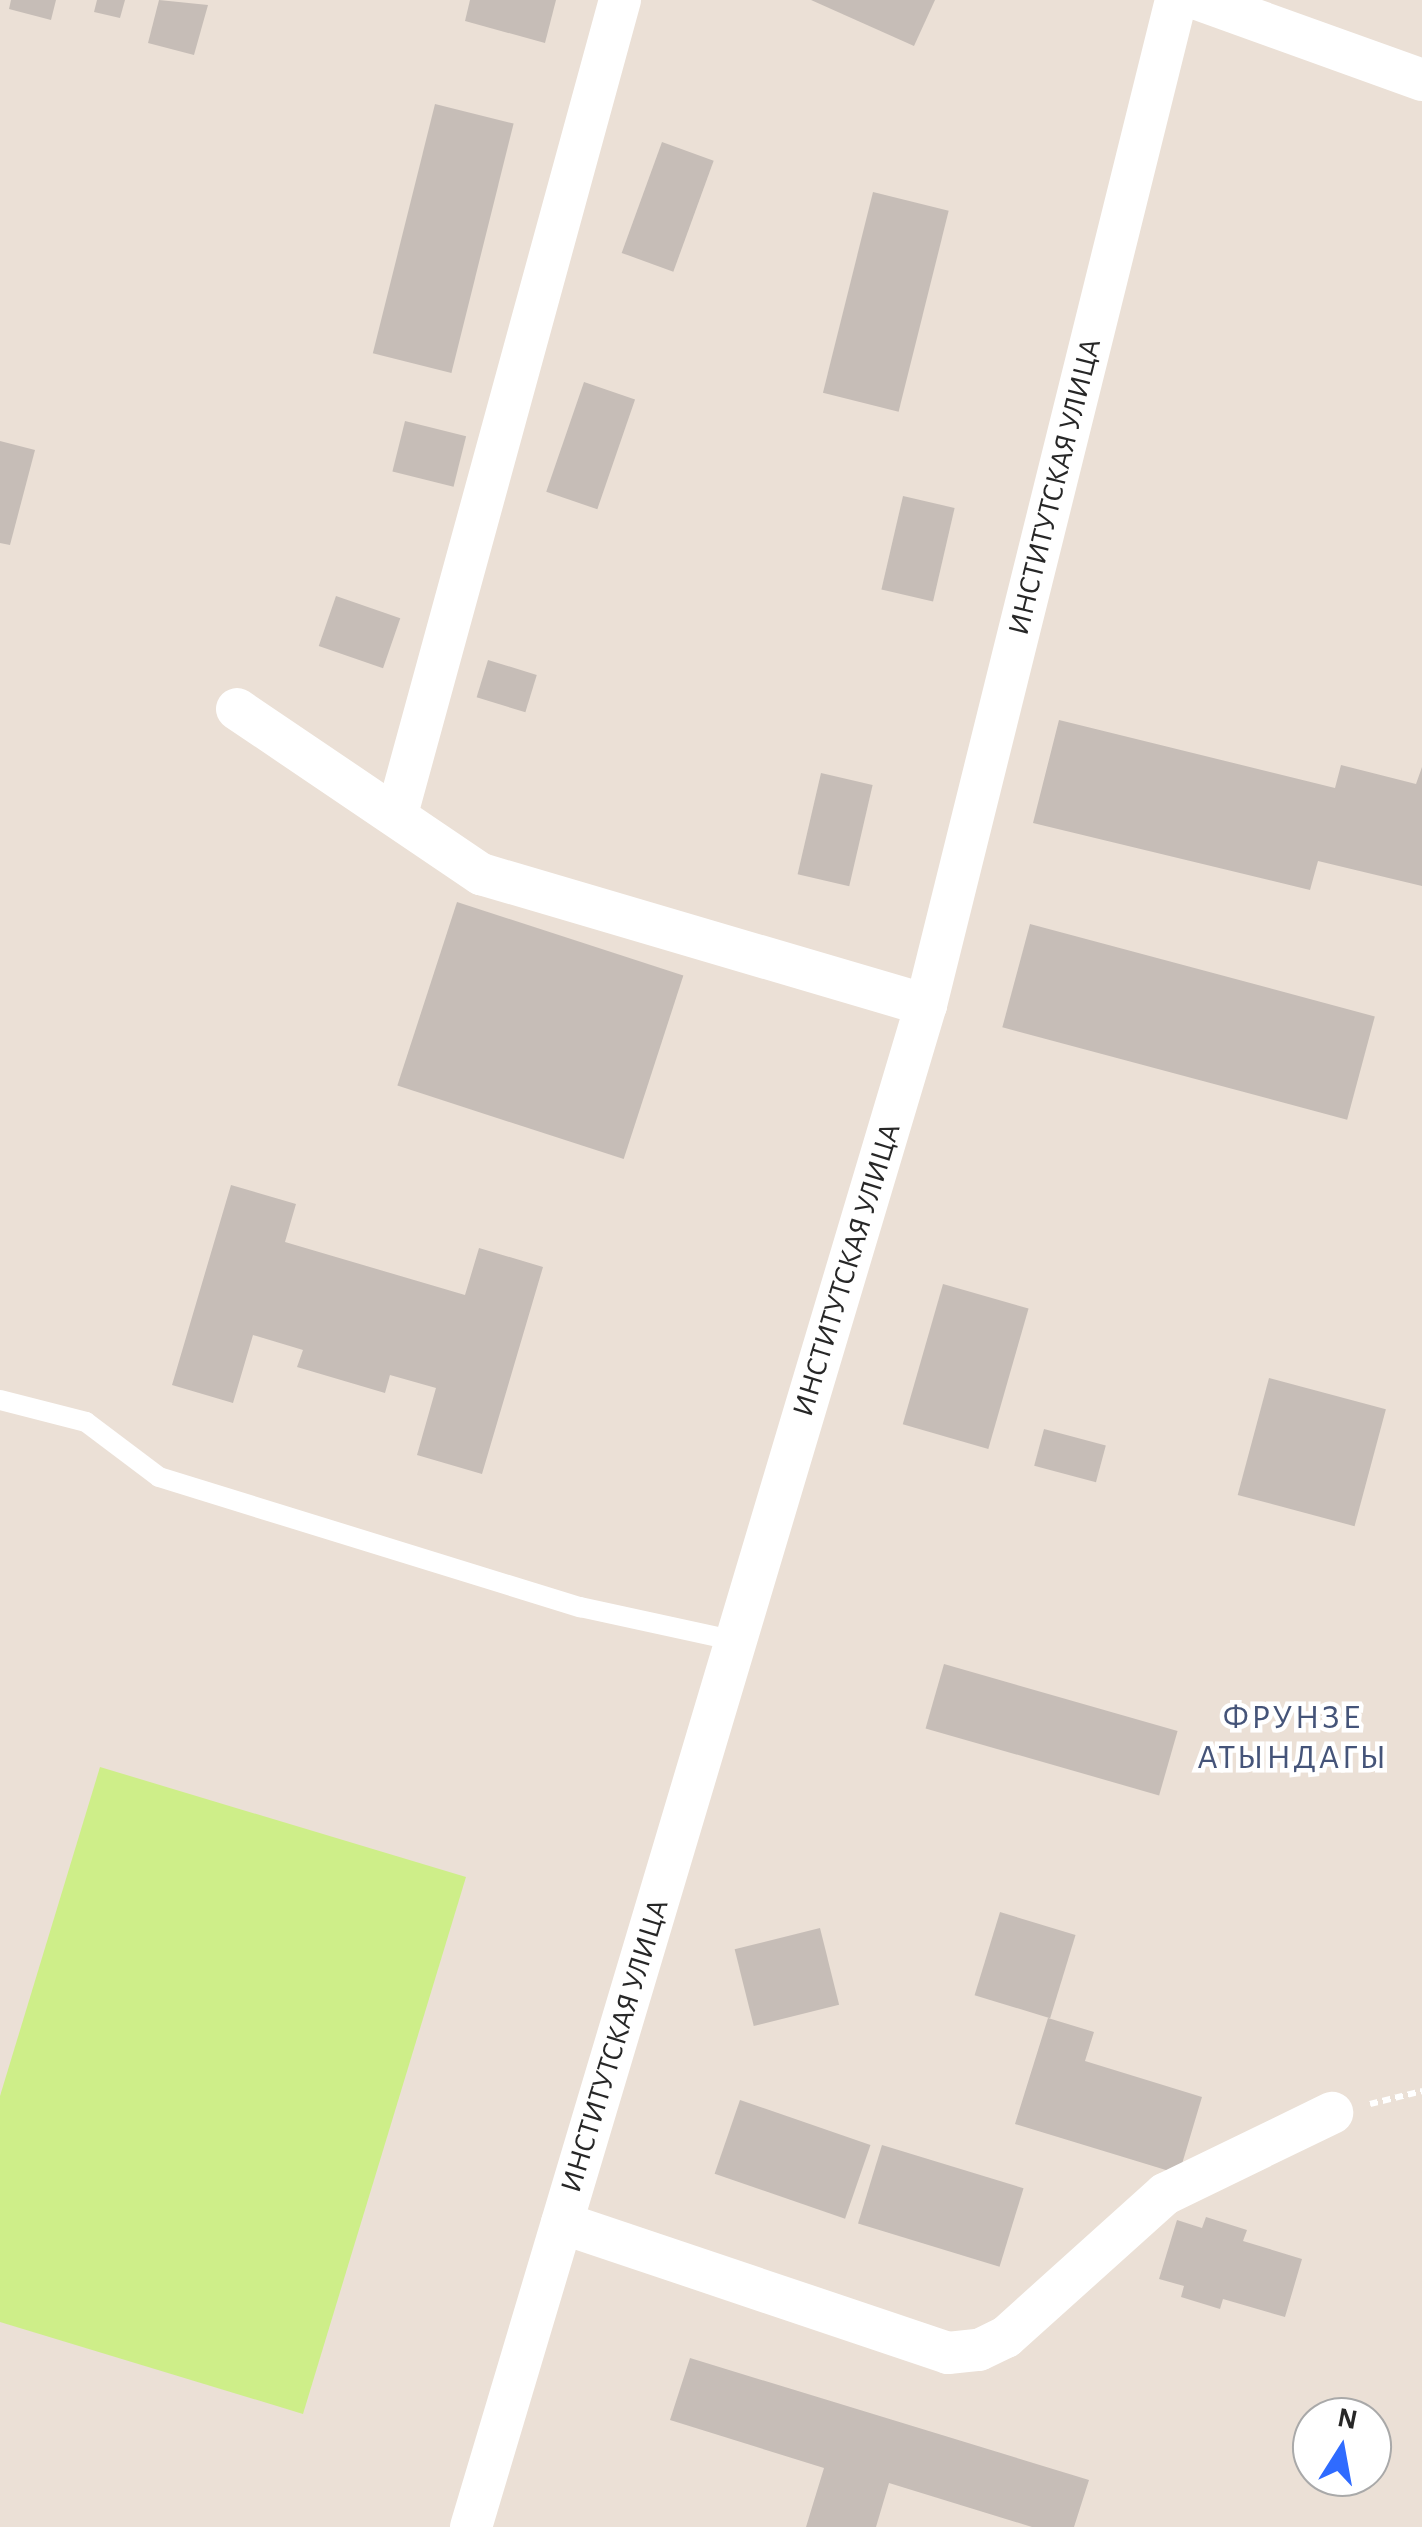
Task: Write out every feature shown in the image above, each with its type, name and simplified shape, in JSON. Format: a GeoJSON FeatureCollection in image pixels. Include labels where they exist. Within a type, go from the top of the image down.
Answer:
{"type":"FeatureCollection","features":[{"type":"Feature","properties":{"kind":"street"},"geometry":{"type":"LineString","coordinates":[[398,814],[620,0]]}},
{"type":"Feature","properties":{"kind":"street","name":"ИНСТИТУТСКАЯ УЛИЦА"},"geometry":{"type":"LineString","coordinates":[[471,2527],[926,1005],[1176,0]]}},
{"type":"Feature","properties":{"kind":"street"},"geometry":{"type":"LineString","coordinates":[[1200,0],[1422,80]]}},
{"type":"Feature","properties":{"kind":"street"},"geometry":{"type":"LineString","coordinates":[[237,709],[398,814],[481,874],[926,1005]]}},
{"type":"Feature","properties":{"kind":"street"},"geometry":{"type":"LineString","coordinates":[[562,2222],[948,2353],[980,2350],[1006,2337],[1165,2194],[1332,2113]]}},
{"type":"Feature","properties":{"kind":"lane"},"geometry":{"type":"LineString","coordinates":[[0,1400],[86,1422],[160,1476],[580,1607],[736,1641]]}},
{"type":"Feature","properties":{"kind":"path"},"geometry":{"type":"LineString","coordinates":[[1332,2113],[1422,2091]]}},
{"type":"Feature","properties":{"kind":"green space"},"geometry":{"type":"Polygon","coordinates":[[[100,1767],[466,1877],[303,2414],[0,2322],[0,2096],[100,1767]]]}},
{"type":"Feature","properties":{"kind":"building"},"geometry":{"type":"Polygon","coordinates":[[[11,0],[56,0],[51,20],[9,9],[11,0]]]}},
{"type":"Feature","properties":{"kind":"building"},"geometry":{"type":"Polygon","coordinates":[[[97,0],[125,0],[120,18],[94,12],[97,0]]]}},
{"type":"Feature","properties":{"kind":"building"},"geometry":{"type":"Polygon","coordinates":[[[159,0],[208,5],[194,55],[148,43],[159,0]]]}},
{"type":"Feature","properties":{"kind":"building"},"geometry":{"type":"Polygon","coordinates":[[[470,0],[556,0],[545,43],[465,21],[470,0]]]}},
{"type":"Feature","properties":{"kind":"building"},"geometry":{"type":"Polygon","coordinates":[[[811,0],[935,0],[914,46],[811,0]]]}},
{"type":"Feature","properties":{"kind":"building"},"geometry":{"type":"Polygon","coordinates":[[[435,104],[514,124],[451,373],[373,353],[435,104]]]}},
{"type":"Feature","properties":{"kind":"building"},"geometry":{"type":"Polygon","coordinates":[[[662,142],[714,161],[673,272],[622,253],[662,142]]]}},
{"type":"Feature","properties":{"kind":"building"},"geometry":{"type":"Polygon","coordinates":[[[873,192],[949,211],[899,412],[823,393],[873,192]]]}},
{"type":"Feature","properties":{"kind":"building"},"geometry":{"type":"Polygon","coordinates":[[[584,382],[635,400],[597,509],[546,492],[584,382]]]}},
{"type":"Feature","properties":{"kind":"building"},"geometry":{"type":"Polygon","coordinates":[[[405,421],[466,436],[454,487],[392,471],[405,421]]]}},
{"type":"Feature","properties":{"kind":"building"},"geometry":{"type":"Polygon","coordinates":[[[0,441],[35,450],[10,545],[0,543],[0,441]]]}},
{"type":"Feature","properties":{"kind":"building"},"geometry":{"type":"Polygon","coordinates":[[[903,496],[955,508],[933,601],[881,590],[903,496]]]}},
{"type":"Feature","properties":{"kind":"building"},"geometry":{"type":"Polygon","coordinates":[[[336,596],[400,618],[383,668],[319,646],[336,596]]]}},
{"type":"Feature","properties":{"kind":"building"},"geometry":{"type":"Polygon","coordinates":[[[488,660],[537,675],[525,712],[477,697],[488,660]]]}},
{"type":"Feature","properties":{"kind":"building"},"geometry":{"type":"Polygon","coordinates":[[[1059,720],[1335,788],[1341,765],[1416,784],[1422,767],[1422,886],[1318,861],[1310,890],[1033,823],[1059,720]]]}},
{"type":"Feature","properties":{"kind":"building"},"geometry":{"type":"Polygon","coordinates":[[[821,773],[873,785],[849,886],[798,874],[821,773]]]}},
{"type":"Feature","properties":{"kind":"building"},"geometry":{"type":"Polygon","coordinates":[[[457,902],[683,976],[624,1159],[397,1086],[457,902]]]}},
{"type":"Feature","properties":{"kind":"building"},"geometry":{"type":"Polygon","coordinates":[[[1030,924],[1375,1016],[1347,1120],[1002,1027],[1030,924]]]}},
{"type":"Feature","properties":{"kind":"building"},"geometry":{"type":"Polygon","coordinates":[[[231,1185],[296,1204],[285,1242],[465,1295],[479,1248],[543,1267],[482,1474],[417,1455],[436,1388],[390,1375],[385,1393],[297,1367],[303,1350],[253,1335],[233,1403],[172,1385],[231,1185]]]}},
{"type":"Feature","properties":{"kind":"building"},"geometry":{"type":"Polygon","coordinates":[[[943,1284],[1029,1309],[988,1449],[903,1424],[943,1284]]]}},
{"type":"Feature","properties":{"kind":"building"},"geometry":{"type":"Polygon","coordinates":[[[1269,1378],[1386,1409],[1355,1526],[1238,1495],[1269,1378]]]}},
{"type":"Feature","properties":{"kind":"building"},"geometry":{"type":"Polygon","coordinates":[[[1044,1429],[1106,1446],[1096,1482],[1034,1466],[1044,1429]]]}},
{"type":"Feature","properties":{"kind":"building"},"geometry":{"type":"Polygon","coordinates":[[[944,1664],[1178,1731],[1159,1795],[926,1728],[944,1664]]]}},
{"type":"Feature","properties":{"kind":"building"},"geometry":{"type":"Polygon","coordinates":[[[1000,1912],[1076,1935],[1050,2018],[975,1995],[1000,1912]]]}},
{"type":"Feature","properties":{"kind":"building"},"geometry":{"type":"Polygon","coordinates":[[[820,1928],[839,2005],[754,2026],[735,1949],[820,1928]]]}},
{"type":"Feature","properties":{"kind":"building"},"geometry":{"type":"Polygon","coordinates":[[[1048,2018],[1094,2032],[1085,2061],[1202,2097],[1179,2174],[1015,2124],[1048,2018]]]}},
{"type":"Feature","properties":{"kind":"building"},"geometry":{"type":"Polygon","coordinates":[[[740,2100],[870,2145],[845,2219],[715,2174],[740,2100]]]}},
{"type":"Feature","properties":{"kind":"building"},"geometry":{"type":"Polygon","coordinates":[[[882,2145],[1024,2188],[1000,2267],[858,2223],[882,2145]]]}},
{"type":"Feature","properties":{"kind":"building"},"geometry":{"type":"Polygon","coordinates":[[[1206,2217],[1247,2230],[1243,2241],[1302,2259],[1285,2317],[1223,2299],[1220,2309],[1181,2297],[1184,2286],[1159,2279],[1177,2220],[1202,2228],[1206,2217]]]}},
{"type":"Feature","properties":{"kind":"building"},"geometry":{"type":"Polygon","coordinates":[[[690,2358],[1089,2480],[1074,2527],[1032,2527],[889,2483],[876,2527],[806,2527],[824,2468],[670,2420],[690,2358]]]}},
{"type":"Feature","properties":{"kind":"district","name":"ФРУНЗЕ АТЫНДАГЫ"},"geometry":{"type":"Point","coordinates":[1293,1738]}}]}
